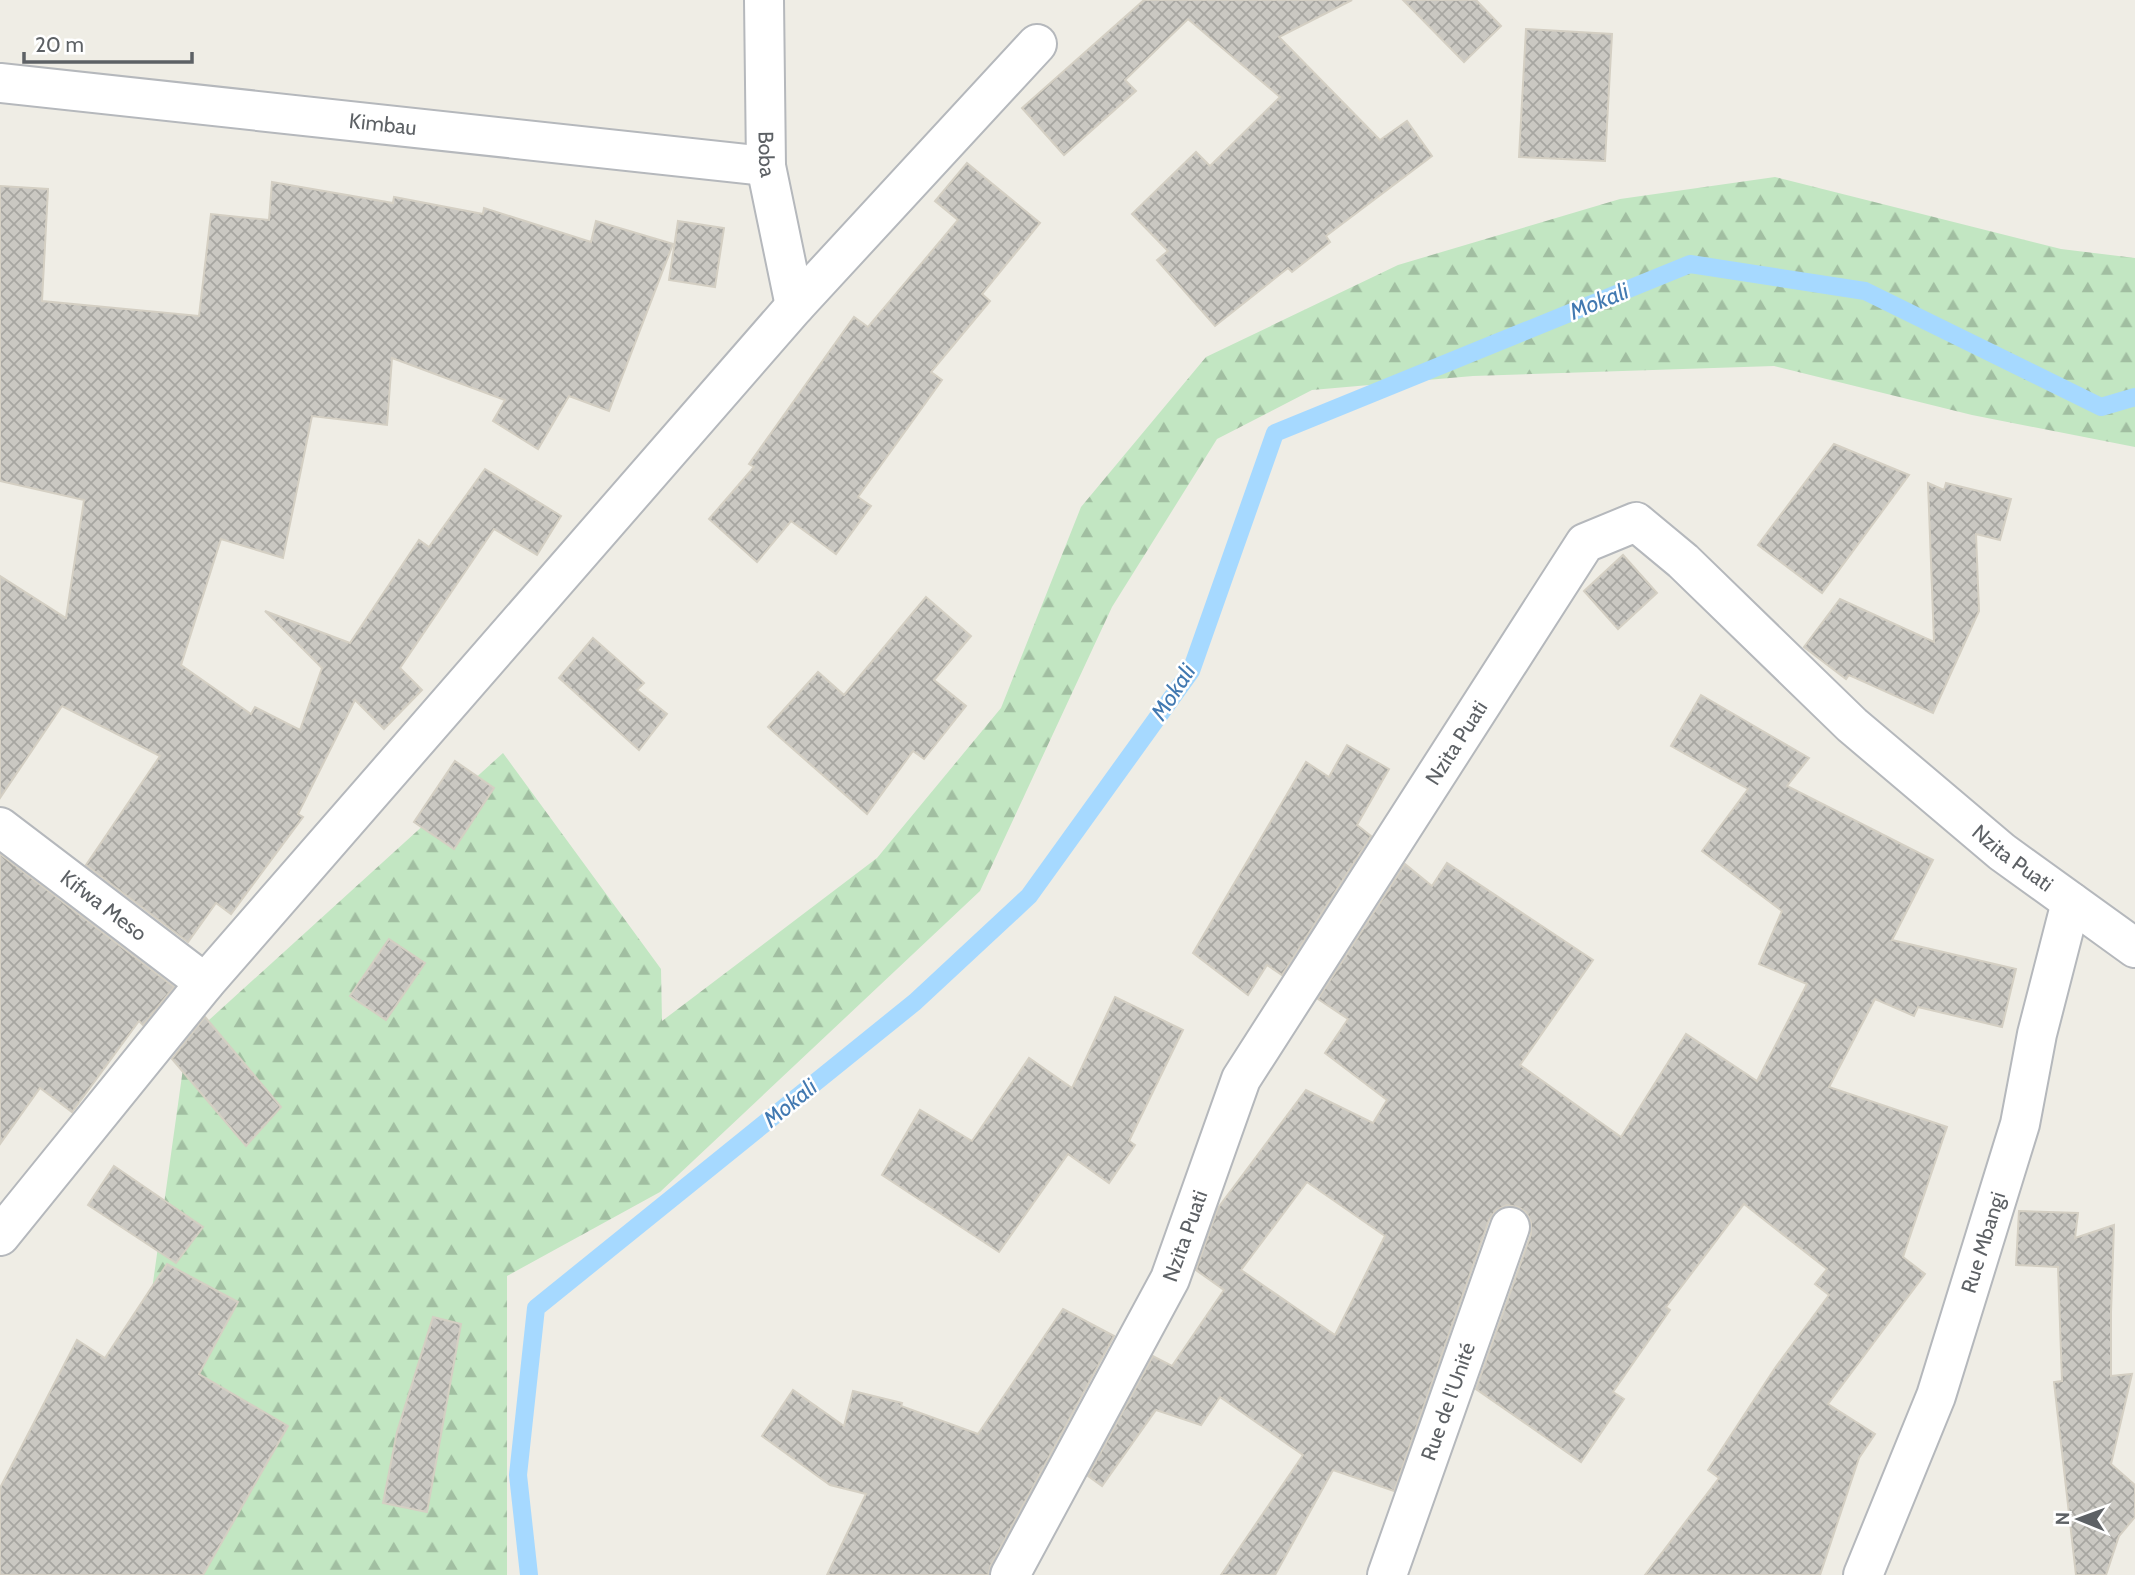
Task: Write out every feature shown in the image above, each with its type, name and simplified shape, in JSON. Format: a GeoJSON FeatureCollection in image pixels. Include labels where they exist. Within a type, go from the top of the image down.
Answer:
{"type":"FeatureCollection","features":[{"type":"Feature","properties":{"kind":"street","name":"Boba"},"geometry":{"type":"LineString","coordinates":[[764,0],[766,166],[795,306]]}},
{"type":"Feature","properties":{"kind":"street"},"geometry":{"type":"LineString","coordinates":[[0,1236],[205,983],[795,306],[1037,44]]}},
{"type":"Feature","properties":{"kind":"street","name":"Kimbau"},"geometry":{"type":"LineString","coordinates":[[0,83],[766,166]]}},
{"type":"Feature","properties":{"kind":"street","name":"Nzita Puati"},"geometry":{"type":"LineString","coordinates":[[1010,1575],[1170,1279],[1241,1079],[1585,543],[1636,522],[1683,561],[1852,725],[2002,852],[2135,948]]}},
{"type":"Feature","properties":{"kind":"street","name":"Kifwa Meso"},"geometry":{"type":"LineString","coordinates":[[0,827],[205,983]]}},
{"type":"Feature","properties":{"kind":"street","name":"Rue Mbangi"},"geometry":{"type":"LineString","coordinates":[[1863,1575],[1940,1384],[2020,1124],[2038,1034],[2071,902]]}},
{"type":"Feature","properties":{"kind":"street","name":"Rue de l'Unité"},"geometry":{"type":"LineString","coordinates":[[1387,1575],[1510,1227]]}},
{"type":"Feature","properties":{"kind":"green space"},"geometry":{"type":"Polygon","coordinates":[[[1775,177],[2061,249],[2135,258],[2135,447],[1972,415],[1774,366],[1473,376],[1312,390],[1217,439],[1112,607],[980,891],[660,1192],[507,1276],[507,1575],[112,1575],[187,1040],[503,753],[661,969],[662,1021],[877,858],[1001,708],[1081,507],[1206,357],[1398,265],[1620,199],[1775,177]]]}},
{"type":"Feature","properties":{"kind":"building"},"geometry":{"type":"Polygon","coordinates":[[[1144,0],[1352,0],[1279,37],[1380,140],[1407,121],[1432,156],[1326,236],[1330,242],[1292,272],[1288,268],[1215,326],[1157,260],[1168,251],[1132,214],[1196,152],[1210,166],[1280,97],[1188,19],[1125,80],[1136,91],[1064,155],[1022,108],[1144,0]]]}},
{"type":"Feature","properties":{"kind":"building"},"geometry":{"type":"Polygon","coordinates":[[[1403,0],[1476,0],[1501,26],[1464,62],[1403,0]]]}},
{"type":"Feature","properties":{"kind":"building"},"geometry":{"type":"Polygon","coordinates":[[[1526,29],[1612,34],[1605,161],[1519,157],[1526,29]]]}},
{"type":"Feature","properties":{"kind":"building"},"geometry":{"type":"Polygon","coordinates":[[[967,163],[1040,223],[982,294],[990,301],[931,372],[942,380],[858,497],[871,506],[836,554],[791,521],[757,562],[709,519],[754,467],[749,464],[854,317],[868,327],[958,220],[935,201],[967,163]]]}},
{"type":"Feature","properties":{"kind":"building"},"geometry":{"type":"Polygon","coordinates":[[[272,182],[393,203],[394,197],[483,214],[484,208],[591,242],[596,221],[673,244],[609,411],[569,396],[538,449],[493,421],[505,400],[392,358],[387,425],[312,416],[283,558],[221,539],[181,665],[251,714],[255,707],[300,730],[322,668],[265,611],[350,643],[419,540],[429,547],[485,469],[561,516],[537,555],[494,529],[400,668],[422,690],[384,729],[355,700],[298,814],[303,817],[231,914],[216,903],[188,942],[86,865],[160,756],[62,706],[0,798],[0,576],[66,618],[84,500],[0,481],[0,186],[48,189],[42,301],[199,316],[211,214],[269,220],[272,182]]]}},
{"type":"Feature","properties":{"kind":"building"},"geometry":{"type":"Polygon","coordinates":[[[678,221],[724,228],[715,287],[669,280],[678,221]]]}},
{"type":"Feature","properties":{"kind":"building"},"geometry":{"type":"Polygon","coordinates":[[[1834,444],[1909,475],[1822,593],[1758,545],[1834,444]]]}},
{"type":"Feature","properties":{"kind":"building"},"geometry":{"type":"Polygon","coordinates":[[[1928,483],[1944,490],[1946,483],[2011,499],[2000,540],[1976,534],[1979,611],[1933,713],[1849,675],[1846,679],[1804,647],[1840,599],[1934,642],[1928,483]]]}},
{"type":"Feature","properties":{"kind":"building"},"geometry":{"type":"Polygon","coordinates":[[[1623,555],[1657,593],[1618,629],[1584,591],[1623,555]]]}},
{"type":"Feature","properties":{"kind":"building"},"geometry":{"type":"Polygon","coordinates":[[[926,597],[971,636],[934,680],[966,706],[924,759],[913,751],[867,814],[768,727],[818,672],[844,695],[926,597]]]}},
{"type":"Feature","properties":{"kind":"building"},"geometry":{"type":"Polygon","coordinates":[[[593,638],[644,683],[637,690],[667,714],[639,750],[559,678],[593,638]]]}},
{"type":"Feature","properties":{"kind":"building"},"geometry":{"type":"Polygon","coordinates":[[[1701,695],[1809,758],[1787,786],[1933,860],[1892,940],[2016,969],[2002,1027],[1918,1007],[1914,1016],[1875,999],[1829,1087],[1947,1127],[1903,1257],[1925,1274],[1828,1404],[1875,1434],[1859,1458],[1820,1575],[1645,1575],[1719,1478],[1708,1470],[1775,1368],[1829,1295],[1815,1284],[1827,1269],[1744,1204],[1666,1307],[1670,1310],[1613,1392],[1624,1399],[1581,1462],[1476,1389],[1531,1234],[1531,1222],[1526,1212],[1507,1205],[1496,1210],[1489,1220],[1394,1491],[1333,1470],[1275,1575],[1221,1575],[1303,1455],[1220,1397],[1201,1425],[1156,1410],[1102,1486],[1088,1476],[1153,1356],[1172,1366],[1224,1290],[1196,1270],[1218,1208],[1306,1090],[1373,1123],[1387,1100],[1325,1053],[1348,1019],[1318,999],[1405,864],[1432,886],[1447,863],[1593,960],[1520,1065],[1621,1137],[1686,1034],[1757,1081],[1807,984],[1759,964],[1782,911],[1702,851],[1748,789],[1671,746],[1701,695]],[[1307,1182],[1241,1270],[1335,1335],[1385,1236],[1307,1182]]]}},
{"type":"Feature","properties":{"kind":"building"},"geometry":{"type":"Polygon","coordinates":[[[1347,745],[1389,769],[1357,825],[1371,836],[1282,975],[1267,965],[1248,995],[1193,953],[1306,762],[1329,777],[1347,745]]]}},
{"type":"Feature","properties":{"kind":"building"},"geometry":{"type":"Polygon","coordinates":[[[455,761],[494,788],[454,849],[414,822],[455,761]]]}},
{"type":"Feature","properties":{"kind":"building"},"geometry":{"type":"Polygon","coordinates":[[[0,854],[174,987],[143,1025],[139,1021],[72,1112],[40,1088],[0,1144],[0,854]]]}},
{"type":"Feature","properties":{"kind":"building"},"geometry":{"type":"Polygon","coordinates":[[[389,939],[425,963],[386,1020],[350,996],[389,939]]]}},
{"type":"Feature","properties":{"kind":"building"},"geometry":{"type":"Polygon","coordinates":[[[1115,997],[1183,1030],[1129,1141],[1135,1145],[1109,1183],[1068,1154],[999,1252],[882,1175],[920,1110],[972,1141],[1029,1058],[1072,1088],[1115,997]]]}},
{"type":"Feature","properties":{"kind":"building"},"geometry":{"type":"Polygon","coordinates":[[[205,1017],[281,1107],[246,1146],[172,1059],[205,1017]]]}},
{"type":"Feature","properties":{"kind":"building"},"geometry":{"type":"Polygon","coordinates":[[[114,1166],[203,1227],[176,1263],[88,1205],[114,1166]]]}},
{"type":"Feature","properties":{"kind":"building"},"geometry":{"type":"Polygon","coordinates":[[[2019,1211],[2078,1213],[2075,1238],[2114,1225],[2111,1376],[2132,1374],[2111,1464],[2135,1485],[2135,1517],[2119,1536],[2106,1575],[2076,1575],[2054,1382],[2062,1381],[2058,1267],[2016,1265],[2019,1211]]]}},
{"type":"Feature","properties":{"kind":"building"},"geometry":{"type":"Polygon","coordinates":[[[167,1264],[238,1302],[199,1374],[288,1426],[203,1575],[0,1575],[0,1488],[77,1340],[105,1358],[167,1264]]]}},
{"type":"Feature","properties":{"kind":"building"},"geometry":{"type":"Polygon","coordinates":[[[1063,1309],[1114,1336],[988,1575],[827,1575],[866,1494],[830,1485],[762,1436],[793,1390],[844,1426],[853,1391],[902,1403],[901,1406],[978,1434],[1063,1309]]]}},
{"type":"Feature","properties":{"kind":"building"},"geometry":{"type":"Polygon","coordinates":[[[433,1317],[461,1324],[427,1512],[383,1503],[397,1432],[433,1317]]]}},
{"type":"Feature","properties":{"kind":"waterway","name":"Mokali"},"geometry":{"type":"LineString","coordinates":[[529,1575],[518,1475],[536,1308],[915,1002],[1029,896],[1191,671],[1275,433],[1690,264],[1865,291],[2101,407],[2135,397]]}}]}
